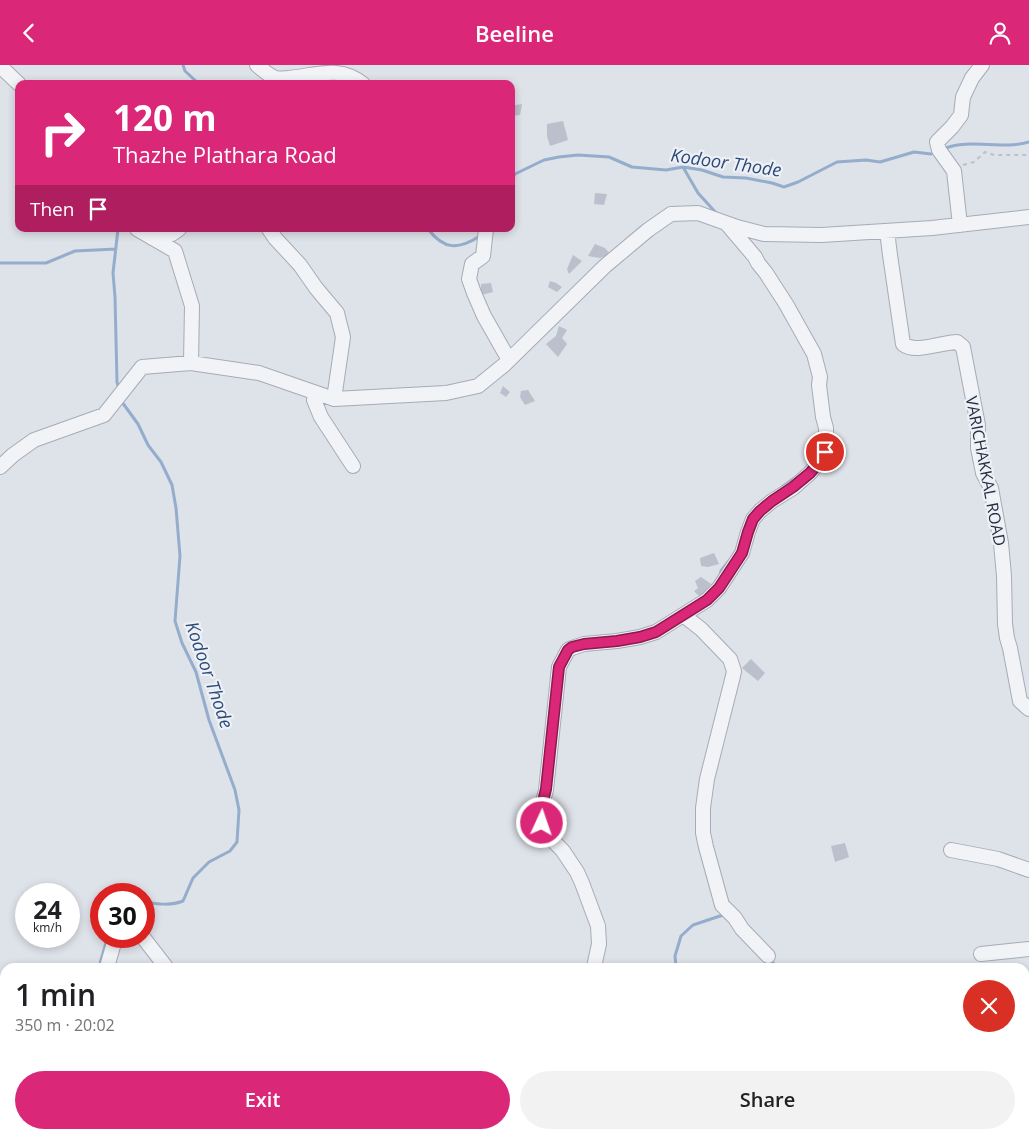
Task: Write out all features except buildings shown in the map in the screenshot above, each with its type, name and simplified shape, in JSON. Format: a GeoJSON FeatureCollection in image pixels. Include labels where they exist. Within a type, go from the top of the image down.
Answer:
{"type":"FeatureCollection","features":[{"type":"Feature","properties":{"kind":"street"},"geometry":{"type":"LineString","coordinates":[[257,65],[278,79],[297,77],[332,66],[342,67],[357,75],[360,80]]}},
{"type":"Feature","properties":{"kind":"street"},"geometry":{"type":"LineString","coordinates":[[960,225],[954,171],[939,151],[936,142],[952,127],[961,115],[963,97],[972,78],[982,65]]}},
{"type":"Feature","properties":{"kind":"street"},"geometry":{"type":"LineString","coordinates":[[0,66],[15,81]]}},
{"type":"Feature","properties":{"kind":"street"},"geometry":{"type":"LineString","coordinates":[[0,467],[12,455],[34,440],[104,415],[142,367],[191,363],[259,373],[334,399],[446,393],[478,385],[509,360],[604,266],[671,214],[698,213],[764,234],[822,235],[932,228],[1029,217]]}},
{"type":"Feature","properties":{"kind":"street"},"geometry":{"type":"LineString","coordinates":[[595,963],[598,952],[598,926],[582,883],[563,851],[544,830],[542,823],[542,805],[546,789],[559,667],[568,650],[572,647],[640,637],[656,632],[716,592],[742,553],[753,519],[772,501],[810,473],[822,459],[826,448],[826,428],[823,417],[820,377],[814,354],[786,303],[755,257],[722,222]]}},
{"type":"Feature","properties":{"kind":"street","name":"VARICHAKKAL ROAD"},"geometry":{"type":"LineString","coordinates":[[887,231],[903,344],[908,348],[922,348],[958,342],[963,347],[978,425],[978,448],[983,473],[991,488],[1001,543],[1007,638],[1020,701],[1029,709]]}},
{"type":"Feature","properties":{"kind":"street"},"geometry":{"type":"LineString","coordinates":[[142,232],[175,251],[192,306],[191,363]]}},
{"type":"Feature","properties":{"kind":"street"},"geometry":{"type":"LineString","coordinates":[[152,238],[161,234],[172,234],[175,232]]}},
{"type":"Feature","properties":{"kind":"street"},"geometry":{"type":"LineString","coordinates":[[271,232],[300,265],[337,313],[343,337],[334,399]]}},
{"type":"Feature","properties":{"kind":"street"},"geometry":{"type":"LineString","coordinates":[[486,232],[483,256],[472,264],[469,279],[484,317],[509,360]]}},
{"type":"Feature","properties":{"kind":"street"},"geometry":{"type":"LineString","coordinates":[[316,393],[314,400],[321,417],[352,466]]}},
{"type":"Feature","properties":{"kind":"street"},"geometry":{"type":"LineString","coordinates":[[683,615],[701,629],[730,659],[734,671],[707,779],[703,808],[703,833],[722,905],[768,956]]}},
{"type":"Feature","properties":{"kind":"street"},"geometry":{"type":"LineString","coordinates":[[951,850],[998,859],[1029,870]]}},
{"type":"Feature","properties":{"kind":"street"},"geometry":{"type":"LineString","coordinates":[[108,963],[113,948]]}},
{"type":"Feature","properties":{"kind":"street"},"geometry":{"type":"LineString","coordinates":[[151,948],[163,963]]}},
{"type":"Feature","properties":{"kind":"street"},"geometry":{"type":"LineString","coordinates":[[981,954],[1029,949]]}},
{"type":"Feature","properties":{"kind":"path"},"geometry":{"type":"LineString","coordinates":[[951,167],[974,162],[985,152],[994,155],[1029,155]]}},
{"type":"Feature","properties":{"kind":"waterway"},"geometry":{"type":"LineString","coordinates":[[183,65],[185,71],[195,80]]}},
{"type":"Feature","properties":{"kind":"waterway","name":"Kodoor Thode"},"geometry":{"type":"LineString","coordinates":[[943,149],[964,144],[1008,145],[1029,142]]}},
{"type":"Feature","properties":{"kind":"waterway","name":"Kodoor Thode"},"geometry":{"type":"LineString","coordinates":[[515,174],[544,160],[578,155],[609,157],[632,167],[666,170],[683,167],[702,170],[723,177],[746,178],[784,187],[837,162],[866,160],[880,162],[914,152],[931,154],[935,152]]}},
{"type":"Feature","properties":{"kind":"waterway"},"geometry":{"type":"LineString","coordinates":[[683,167],[698,193],[718,215]]}},
{"type":"Feature","properties":{"kind":"waterway","name":"Kodoor Thode"},"geometry":{"type":"LineString","coordinates":[[118,232],[113,273],[117,382],[119,390]]}},
{"type":"Feature","properties":{"kind":"waterway","name":"Kodoor Thode"},"geometry":{"type":"LineString","coordinates":[[431,232],[440,241],[452,246],[465,244],[480,236]]}},
{"type":"Feature","properties":{"kind":"waterway"},"geometry":{"type":"LineString","coordinates":[[0,263],[46,263],[75,251],[116,249]]}},
{"type":"Feature","properties":{"kind":"waterway","name":"Kodoor Thode"},"geometry":{"type":"LineString","coordinates":[[121,399],[138,424],[148,445],[161,462],[172,485],[180,556],[175,621],[182,643],[196,672],[209,720],[235,790],[239,810],[237,842],[230,851],[209,862],[193,878],[183,901],[169,904],[155,903]]}},
{"type":"Feature","properties":{"kind":"waterway"},"geometry":{"type":"LineString","coordinates":[[782,487],[793,479]]}},
{"type":"Feature","properties":{"kind":"waterway"},"geometry":{"type":"LineString","coordinates":[[720,576],[721,571],[728,562]]}},
{"type":"Feature","properties":{"kind":"waterway"},"geometry":{"type":"LineString","coordinates":[[676,963],[675,956],[681,936],[693,925],[723,915]]}},
{"type":"Feature","properties":{"kind":"waterway"},"geometry":{"type":"LineString","coordinates":[[100,963],[105,948]]}},
{"type":"Feature","properties":{"kind":"waterway"},"geometry":{"type":"LineString","coordinates":[[769,960],[773,963]]}},
{"type":"Feature","properties":{"kind":"route"},"geometry":{"type":"LineString","coordinates":[[542,823],[541,811],[546,789],[559,667],[568,650],[584,644],[617,641],[656,632],[707,600],[719,588],[742,553],[753,519],[772,501],[810,473],[822,459],[825,452]]}}]}
